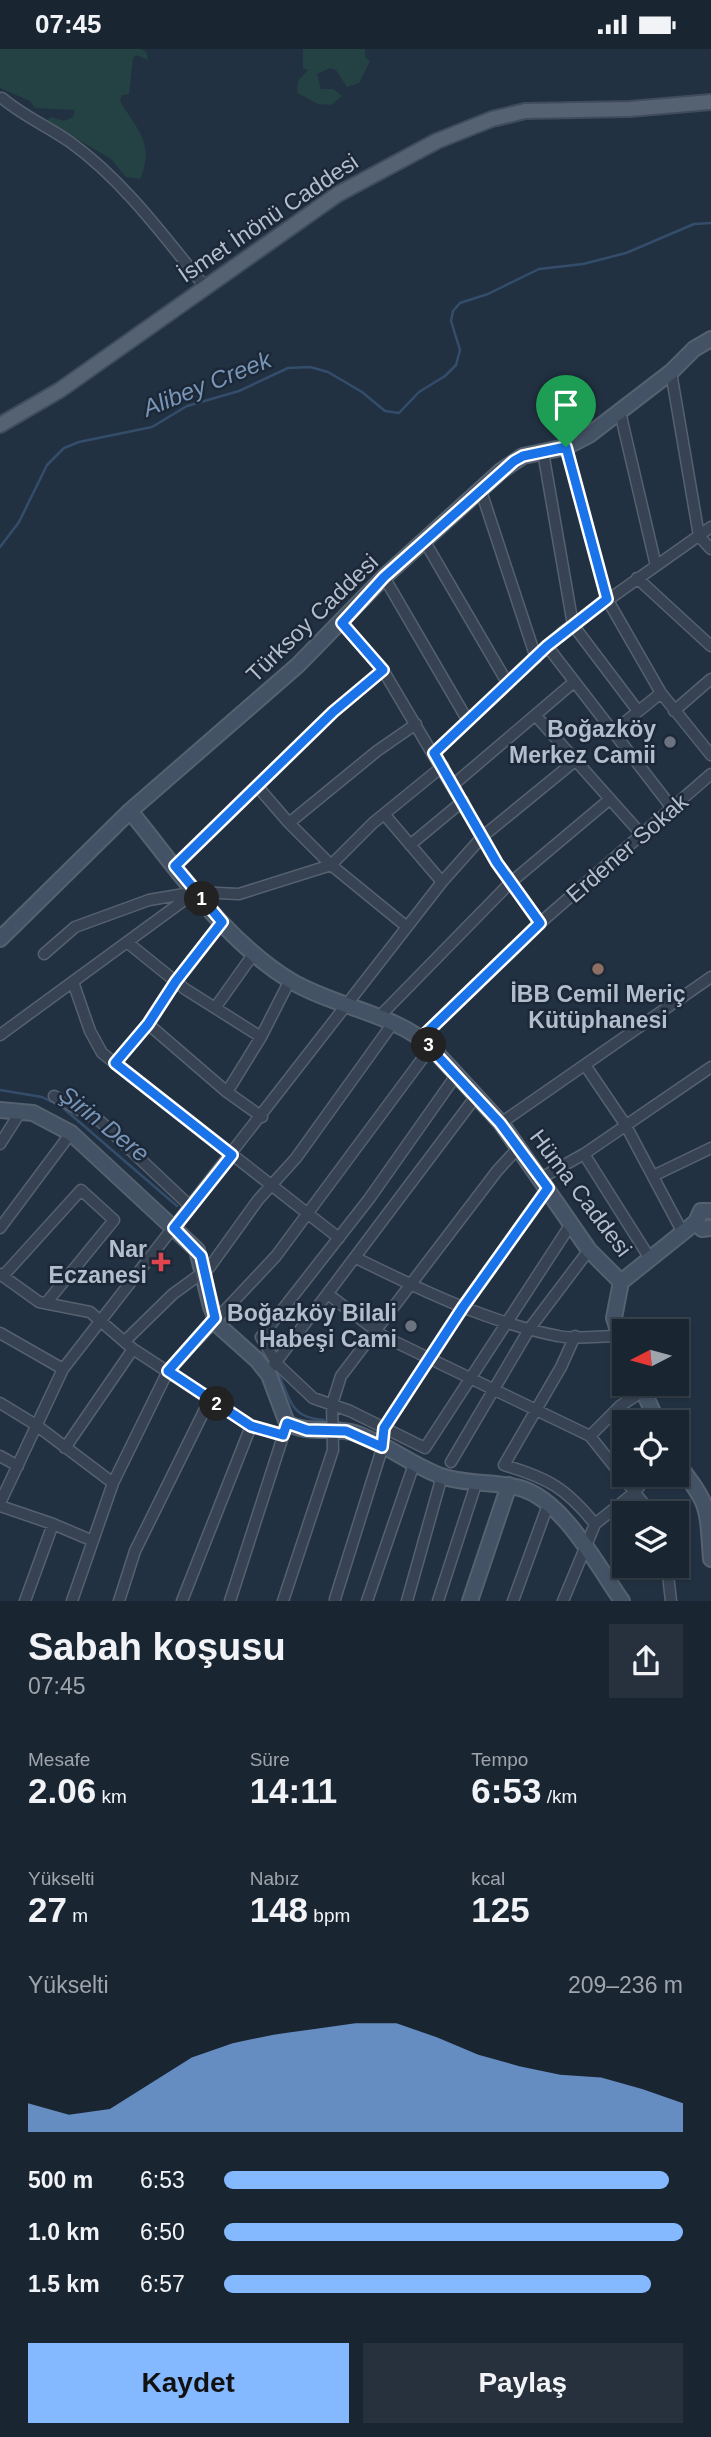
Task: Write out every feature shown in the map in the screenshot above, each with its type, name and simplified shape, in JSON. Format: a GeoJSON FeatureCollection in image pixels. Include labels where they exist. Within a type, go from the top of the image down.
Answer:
{"type":"FeatureCollection","features":[{"type":"Feature","properties":{"kind":"main road","name":"İsmet İnönü Caddesi"},"geometry":{"type":"LineString","coordinates":[[0,425],[60,390],[346,189],[437,141],[492,119],[538,109],[630,109],[711,102]]}},
{"type":"Feature","properties":{"kind":"street"},"geometry":{"type":"LineString","coordinates":[[2,98],[23,116],[69,141],[110,176],[205,287]]}},
{"type":"Feature","properties":{"kind":"street","name":"Türksoy Caddesi"},"geometry":{"type":"LineString","coordinates":[[0,939],[130,811],[254,706],[342,623],[384,577],[514,461],[523,456],[566,447],[620,412],[671,372],[694,349],[711,339]]}},
{"type":"Feature","properties":{"kind":"street"},"geometry":{"type":"LineString","coordinates":[[671,372],[699,536],[711,549]]}},
{"type":"Feature","properties":{"kind":"street"},"geometry":{"type":"LineString","coordinates":[[620,412],[656,566]]}},
{"type":"Feature","properties":{"kind":"street"},"geometry":{"type":"LineString","coordinates":[[566,447],[607,599],[661,693],[711,755]]}},
{"type":"Feature","properties":{"kind":"street"},"geometry":{"type":"LineString","coordinates":[[542,452],[573,625],[638,711]]}},
{"type":"Feature","properties":{"kind":"street"},"geometry":{"type":"LineString","coordinates":[[481,491],[536,658]]}},
{"type":"Feature","properties":{"kind":"street"},"geometry":{"type":"LineString","coordinates":[[434,753],[547,646],[607,599],[711,527]]}},
{"type":"Feature","properties":{"kind":"street"},"geometry":{"type":"LineString","coordinates":[[425,542],[508,684]]}},
{"type":"Feature","properties":{"kind":"street"},"geometry":{"type":"LineString","coordinates":[[384,577],[468,721]]}},
{"type":"Feature","properties":{"kind":"street"},"geometry":{"type":"LineString","coordinates":[[637,578],[711,646]]}},
{"type":"Feature","properties":{"kind":"street"},"geometry":{"type":"LineString","coordinates":[[342,623],[383,670],[510,883],[540,923]]}},
{"type":"Feature","properties":{"kind":"street"},"geometry":{"type":"LineString","coordinates":[[547,646],[671,808]]}},
{"type":"Feature","properties":{"kind":"street"},"geometry":{"type":"LineString","coordinates":[[175,866],[383,670]]}},
{"type":"Feature","properties":{"kind":"street"},"geometry":{"type":"LineString","coordinates":[[674,711],[711,679]]}},
{"type":"Feature","properties":{"kind":"street"},"geometry":{"type":"LineString","coordinates":[[453,785],[574,682]]}},
{"type":"Feature","properties":{"kind":"street"},"geometry":{"type":"LineString","coordinates":[[614,731],[661,693]]}},
{"type":"Feature","properties":{"kind":"street"},"geometry":{"type":"LineString","coordinates":[[536,716],[642,835]]}},
{"type":"Feature","properties":{"kind":"street"},"geometry":{"type":"LineString","coordinates":[[289,823],[376,751],[416,724]]}},
{"type":"Feature","properties":{"kind":"street"},"geometry":{"type":"LineString","coordinates":[[93,1541],[0,1505],[62,1369],[232,1155],[442,882],[482,837],[575,761]]}},
{"type":"Feature","properties":{"kind":"street"},"geometry":{"type":"LineString","coordinates":[[44,954],[75,927],[149,900],[196,892],[239,894],[331,865],[384,814],[443,767]]}},
{"type":"Feature","properties":{"kind":"street","name":"Erdener Sokak"},"geometry":{"type":"LineString","coordinates":[[72,1601],[113,1483],[168,1371],[276,1256],[426,1042],[540,923],[711,774]]}},
{"type":"Feature","properties":{"kind":"street"},"geometry":{"type":"LineString","coordinates":[[257,786],[331,865],[407,927]]}},
{"type":"Feature","properties":{"kind":"street"},"geometry":{"type":"LineString","coordinates":[[379,1017],[510,883],[610,799]]}},
{"type":"Feature","properties":{"kind":"street"},"geometry":{"type":"LineString","coordinates":[[410,845],[463,801]]}},
{"type":"Feature","properties":{"kind":"street","name":"Hüma Caddesi"},"geometry":{"type":"LineString","coordinates":[[130,811],[252,956],[290,980],[345,1007],[393,1023],[426,1042],[500,1123],[545,1183],[589,1250],[621,1282]]}},
{"type":"Feature","properties":{"kind":"street"},"geometry":{"type":"LineString","coordinates":[[384,814],[442,882]]}},
{"type":"Feature","properties":{"kind":"street"},"geometry":{"type":"LineString","coordinates":[[0,1035],[196,892]]}},
{"type":"Feature","properties":{"kind":"street"},"geometry":{"type":"LineString","coordinates":[[115,1063],[148,1024],[176,981],[222,922]]}},
{"type":"Feature","properties":{"kind":"street"},"geometry":{"type":"LineString","coordinates":[[128,943],[176,981],[261,1037]]}},
{"type":"Feature","properties":{"kind":"street"},"geometry":{"type":"LineString","coordinates":[[215,1008],[252,956]]}},
{"type":"Feature","properties":{"kind":"street"},"geometry":{"type":"LineString","coordinates":[[500,1123],[711,977]]}},
{"type":"Feature","properties":{"kind":"street"},"geometry":{"type":"LineString","coordinates":[[227,1092],[261,1037],[290,980]]}},
{"type":"Feature","properties":{"kind":"street"},"geometry":{"type":"LineString","coordinates":[[73,982],[90,1031],[102,1053],[339,1238]]}},
{"type":"Feature","properties":{"kind":"street"},"geometry":{"type":"LineString","coordinates":[[65,1448],[129,1345],[173,1294],[204,1271],[271,1185],[296,1158],[393,1023]]}},
{"type":"Feature","properties":{"kind":"street"},"geometry":{"type":"LineString","coordinates":[[148,1024],[227,1092],[261,1117]]}},
{"type":"Feature","properties":{"kind":"street"},"geometry":{"type":"LineString","coordinates":[[585,1065],[625,1124],[683,1233]]}},
{"type":"Feature","properties":{"kind":"street"},"geometry":{"type":"LineString","coordinates":[[335,1599],[382,1447],[384,1428],[545,1183],[625,1124],[711,1067]]}},
{"type":"Feature","properties":{"kind":"street"},"geometry":{"type":"LineString","coordinates":[[230,1601],[285,1429],[271,1367],[261,1338],[339,1238],[457,1074]]}},
{"type":"Feature","properties":{"kind":"street"},"geometry":{"type":"LineString","coordinates":[[271,1367],[329,1295],[477,1095]]}},
{"type":"Feature","properties":{"kind":"street"},"geometry":{"type":"LineString","coordinates":[[54,1096],[101,1122],[191,1207]]}},
{"type":"Feature","properties":{"kind":"street"},"geometry":{"type":"LineString","coordinates":[[0,1110],[21,1111],[43,1117],[71,1133],[197,1250],[215,1318],[225,1333],[313,1398],[425,1448],[571,1224]]}},
{"type":"Feature","properties":{"kind":"street"},"geometry":{"type":"LineString","coordinates":[[0,1144],[21,1111]]}},
{"type":"Feature","properties":{"kind":"street"},"geometry":{"type":"LineString","coordinates":[[0,1228],[71,1133]]}},
{"type":"Feature","properties":{"kind":"street"},"geometry":{"type":"LineString","coordinates":[[283,1601],[333,1450],[332,1405],[341,1376],[374,1329],[497,1171],[519,1147]]}},
{"type":"Feature","properties":{"kind":"street"},"geometry":{"type":"LineString","coordinates":[[653,1176],[711,1148]]}},
{"type":"Feature","properties":{"kind":"street"},"geometry":{"type":"LineString","coordinates":[[584,1154],[649,1257]]}},
{"type":"Feature","properties":{"kind":"street"},"geometry":{"type":"LineString","coordinates":[[47,1302],[114,1220],[80,1190],[2,1275],[39,1302],[90,1312],[129,1345],[251,1426],[355,1433],[442,1476],[476,1484],[509,1485],[549,1501],[620,1600]]}},
{"type":"Feature","properties":{"kind":"street"},"geometry":{"type":"LineString","coordinates":[[614,1319],[621,1282],[649,1257],[683,1233],[707,1230],[698,1213],[710,1206]]}},
{"type":"Feature","properties":{"kind":"street"},"geometry":{"type":"LineString","coordinates":[[451,1462],[530,1328],[589,1250]]}},
{"type":"Feature","properties":{"kind":"street"},"geometry":{"type":"LineString","coordinates":[[356,1258],[408,1286],[530,1328],[560,1337],[612,1336]]}},
{"type":"Feature","properties":{"kind":"street"},"geometry":{"type":"LineString","coordinates":[[329,1295],[374,1329],[590,1436],[642,1501]]}},
{"type":"Feature","properties":{"kind":"street"},"geometry":{"type":"LineString","coordinates":[[0,1333],[62,1369]]}},
{"type":"Feature","properties":{"kind":"street"},"geometry":{"type":"LineString","coordinates":[[575,1336],[537,1410],[504,1465],[541,1476],[565,1490],[595,1524]]}},
{"type":"Feature","properties":{"kind":"street"},"geometry":{"type":"LineString","coordinates":[[590,1436],[631,1397]]}},
{"type":"Feature","properties":{"kind":"street"},"geometry":{"type":"LineString","coordinates":[[119,1601],[135,1551],[162,1502],[210,1399]]}},
{"type":"Feature","properties":{"kind":"street"},"geometry":{"type":"LineString","coordinates":[[0,1403],[36,1425],[113,1483]]}},
{"type":"Feature","properties":{"kind":"street"},"geometry":{"type":"LineString","coordinates":[[182,1601],[251,1426]]}},
{"type":"Feature","properties":{"kind":"street"},"geometry":{"type":"LineString","coordinates":[[0,1456],[18,1466]]}},
{"type":"Feature","properties":{"kind":"street"},"geometry":{"type":"LineString","coordinates":[[367,1601],[414,1464]]}},
{"type":"Feature","properties":{"kind":"street"},"geometry":{"type":"LineString","coordinates":[[407,1601],[442,1476]]}},
{"type":"Feature","properties":{"kind":"street"},"geometry":{"type":"LineString","coordinates":[[689,1477],[702,1493],[710,1532],[711,1559]]}},
{"type":"Feature","properties":{"kind":"street"},"geometry":{"type":"LineString","coordinates":[[439,1601],[476,1484]]}},
{"type":"Feature","properties":{"kind":"street"},"geometry":{"type":"LineString","coordinates":[[470,1601],[509,1485]]}},
{"type":"Feature","properties":{"kind":"street"},"geometry":{"type":"LineString","coordinates":[[563,1601],[583,1546],[595,1524],[639,1487]]}},
{"type":"Feature","properties":{"kind":"street"},"geometry":{"type":"LineString","coordinates":[[513,1601],[549,1501]]}},
{"type":"Feature","properties":{"kind":"street"},"geometry":{"type":"LineString","coordinates":[[25,1601],[53,1524]]}},
{"type":"Feature","properties":{"kind":"street"},"geometry":{"type":"LineString","coordinates":[[668,1578],[671,1601]]}},
{"type":"Feature","properties":{"kind":"green space"},"geometry":{"type":"Polygon","coordinates":[[[0,49],[141,49],[146,52],[148,60],[136,55],[133,58],[129,94],[122,95],[120,101],[145,147],[146,156],[140,179],[126,177],[111,159],[47,121],[51,117],[64,121],[73,117],[75,110],[35,108],[30,101],[0,88],[0,49]]]}},
{"type":"Feature","properties":{"kind":"green space"},"geometry":{"type":"Polygon","coordinates":[[[303,49],[365,49],[365,57],[370,61],[359,83],[347,87],[336,70],[330,68],[317,74],[321,89],[333,89],[342,96],[331,105],[318,104],[297,93],[298,81],[308,70],[303,68],[303,49]]]}},
{"type":"Feature","properties":{"kind":"waterway","name":"Alibey Creek"},"geometry":{"type":"LineString","coordinates":[[0,547],[19,522],[47,465],[64,448],[79,442],[152,427],[187,406],[239,391],[288,368],[310,367],[328,372],[362,392],[385,411],[399,413],[419,392],[445,376],[456,365],[460,350],[451,321],[453,311],[460,303],[488,294],[539,269],[583,264],[626,253],[694,224],[711,223]]}},
{"type":"Feature","properties":{"kind":"waterway","name":"Şirin Dere"},"geometry":{"type":"LineString","coordinates":[[0,1090],[42,1097],[62,1107],[177,1206]]}},
{"type":"Feature","properties":{"kind":"waterway","name":"Şirin Dere"},"geometry":{"type":"LineString","coordinates":[[277,1371],[297,1411],[324,1420]]}},
{"type":"Feature","properties":{"kind":"place","name":"Boğazköy Merkez Camii"},"geometry":{"type":"Point","coordinates":[670,742]}},
{"type":"Feature","properties":{"kind":"place","name":"İBB Cemil Meriç Kütüphanesi"},"geometry":{"type":"Point","coordinates":[598,969]}},
{"type":"Feature","properties":{"kind":"place","name":"Nar Eczanesi"},"geometry":{"type":"Point","coordinates":[161,1262]}},
{"type":"Feature","properties":{"kind":"place","name":"Boğazköy Bilali Habeşi Cami"},"geometry":{"type":"Point","coordinates":[411,1326]}},
{"type":"Feature","properties":{"kind":"route"},"geometry":{"type":"LineString","coordinates":[[566,447],[607,599],[547,646],[434,753],[497,863],[540,923],[421,1038],[477,1095],[548,1188],[463,1307],[384,1428],[382,1447],[363,1436],[346,1431],[307,1430],[287,1423],[283,1435],[251,1426],[168,1371],[215,1318],[201,1256],[174,1228],[232,1155],[115,1063],[148,1024],[176,981],[222,922],[175,866],[333,712],[383,670],[342,623],[384,577],[514,461],[523,456],[566,447]]}}]}
